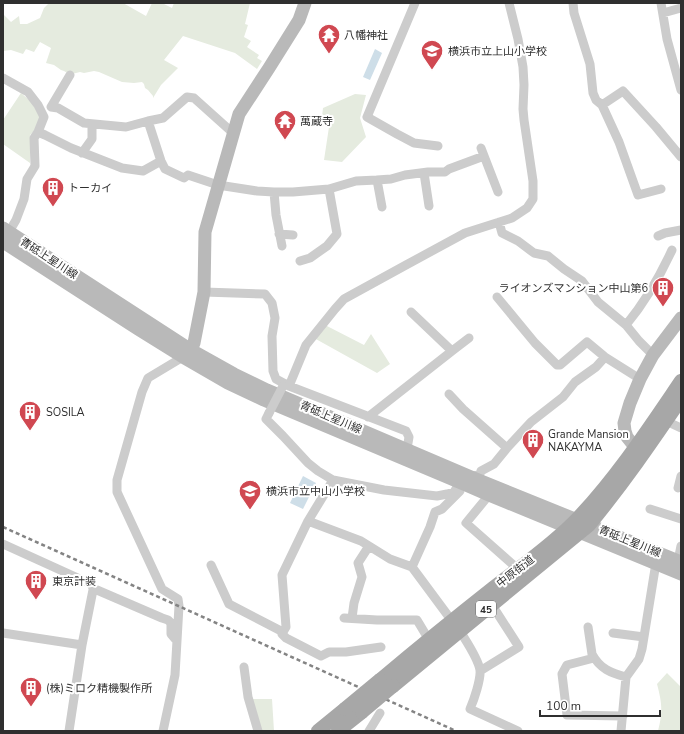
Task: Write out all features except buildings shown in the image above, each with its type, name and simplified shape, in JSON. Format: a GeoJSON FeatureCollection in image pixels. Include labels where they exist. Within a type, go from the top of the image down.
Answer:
{"type":"FeatureCollection","features":[{"type":"Feature","properties":{"kind":"main road"},"geometry":{"type":"LineString","coordinates":[[187,354],[194,343],[204,292],[205,232],[239,114],[299,20],[305,3]]}},
{"type":"Feature","properties":{"kind":"main road","name":"青砥上星川線"},"geometry":{"type":"LineString","coordinates":[[5,236],[228,382],[264,400],[578,526],[681,574]]}},
{"type":"Feature","properties":{"kind":"main road"},"geometry":{"type":"LineString","coordinates":[[635,447],[625,431],[624,423],[630,403],[640,379],[653,355],[681,318]]}},
{"type":"Feature","properties":{"kind":"main road","name":"青砥上星川線"},"geometry":{"type":"LineString","coordinates":[[187,354],[267,390],[407,449],[489,495],[679,562]]}},
{"type":"Feature","properties":{"kind":"main road","name":"中原街道"},"geometry":{"type":"LineString","coordinates":[[318,731],[428,640],[492,605],[550,555],[578,526],[681,381]]}},
{"type":"Feature","properties":{"kind":"main road","name":"中原街道"},"geometry":{"type":"LineString","coordinates":[[338,731],[393,686],[518,569],[549,545],[578,526],[610,500],[681,398]]}},
{"type":"Feature","properties":{"kind":"street"},"geometry":{"type":"LineString","coordinates":[[415,3],[367,117],[414,142],[438,146]]}},
{"type":"Feature","properties":{"kind":"street"},"geometry":{"type":"LineString","coordinates":[[509,3],[523,66],[523,109],[533,181],[533,199],[527,208],[512,218],[465,234],[344,299],[306,345],[286,385],[266,419],[308,463],[333,480],[384,490],[437,496],[454,492],[466,481],[480,474],[481,471],[494,464],[506,448],[531,422],[563,397],[575,382],[596,367],[605,357]]}},
{"type":"Feature","properties":{"kind":"street"},"geometry":{"type":"LineString","coordinates":[[573,3],[574,13],[590,64],[593,93],[596,100],[602,106],[619,142],[638,195],[661,189]]}},
{"type":"Feature","properties":{"kind":"street"},"geometry":{"type":"LineString","coordinates":[[661,3],[667,39],[681,90]]}},
{"type":"Feature","properties":{"kind":"street"},"geometry":{"type":"LineString","coordinates":[[663,13],[681,8]]}},
{"type":"Feature","properties":{"kind":"street"},"geometry":{"type":"LineString","coordinates":[[5,236],[16,220],[24,199],[27,179],[35,166],[34,138],[44,117],[51,108],[70,75]]}},
{"type":"Feature","properties":{"kind":"street"},"geometry":{"type":"LineString","coordinates":[[3,78],[28,92],[38,105],[44,117]]}},
{"type":"Feature","properties":{"kind":"street"},"geometry":{"type":"LineString","coordinates":[[602,106],[623,91],[681,157]]}},
{"type":"Feature","properties":{"kind":"street"},"geometry":{"type":"LineString","coordinates":[[51,108],[58,108],[84,123],[126,127],[163,118],[187,97],[194,98],[233,133]]}},
{"type":"Feature","properties":{"kind":"street"},"geometry":{"type":"LineString","coordinates":[[148,122],[165,169],[184,178],[188,175],[218,185],[274,192],[329,189],[356,181],[391,179],[405,175],[445,172],[482,152],[498,192]]}},
{"type":"Feature","properties":{"kind":"street"},"geometry":{"type":"LineString","coordinates":[[82,152],[92,139],[92,124]]}},
{"type":"Feature","properties":{"kind":"street"},"geometry":{"type":"LineString","coordinates":[[38,132],[45,134],[71,148],[122,168],[143,171],[161,161]]}},
{"type":"Feature","properties":{"kind":"street"},"geometry":{"type":"LineString","coordinates":[[424,173],[429,206]]}},
{"type":"Feature","properties":{"kind":"street"},"geometry":{"type":"LineString","coordinates":[[377,180],[382,207]]}},
{"type":"Feature","properties":{"kind":"street"},"geometry":{"type":"LineString","coordinates":[[300,260],[310,258],[327,246],[337,234],[329,189]]}},
{"type":"Feature","properties":{"kind":"street"},"geometry":{"type":"LineString","coordinates":[[274,192],[276,216],[282,246]]}},
{"type":"Feature","properties":{"kind":"street"},"geometry":{"type":"LineString","coordinates":[[499,222],[502,232],[518,241],[534,253],[548,256],[582,281],[598,302],[626,325],[653,355]]}},
{"type":"Feature","properties":{"kind":"street"},"geometry":{"type":"LineString","coordinates":[[658,236],[665,232],[681,230]]}},
{"type":"Feature","properties":{"kind":"street"},"geometry":{"type":"LineString","coordinates":[[279,234],[293,235]]}},
{"type":"Feature","properties":{"kind":"street"},"geometry":{"type":"LineString","coordinates":[[626,325],[655,284],[672,250]]}},
{"type":"Feature","properties":{"kind":"street"},"geometry":{"type":"LineString","coordinates":[[204,292],[265,294],[272,303],[275,318],[272,336],[273,371],[276,379],[286,385],[406,431],[409,437],[407,449]]}},
{"type":"Feature","properties":{"kind":"street"},"geometry":{"type":"LineString","coordinates":[[497,297],[535,343],[557,366],[587,342],[605,357],[640,379]]}},
{"type":"Feature","properties":{"kind":"street"},"geometry":{"type":"LineString","coordinates":[[411,312],[452,351]]}},
{"type":"Feature","properties":{"kind":"street"},"geometry":{"type":"LineString","coordinates":[[368,417],[469,338]]}},
{"type":"Feature","properties":{"kind":"street"},"geometry":{"type":"LineString","coordinates":[[163,731],[175,675],[179,606],[178,599],[162,589],[117,492],[117,480],[142,392],[148,378],[187,354]]}},
{"type":"Feature","properties":{"kind":"street"},"geometry":{"type":"LineString","coordinates":[[449,394],[463,409],[506,448]]}},
{"type":"Feature","properties":{"kind":"street"},"geometry":{"type":"LineString","coordinates":[[666,421],[681,428]]}},
{"type":"Feature","properties":{"kind":"street"},"geometry":{"type":"LineString","coordinates":[[678,488],[681,476]]}},
{"type":"Feature","properties":{"kind":"street"},"geometry":{"type":"LineString","coordinates":[[283,632],[286,627],[282,575],[308,521],[333,480]]}},
{"type":"Feature","properties":{"kind":"street"},"geometry":{"type":"LineString","coordinates":[[412,567],[430,528],[435,512],[442,509],[466,481]]}},
{"type":"Feature","properties":{"kind":"street"},"geometry":{"type":"LineString","coordinates":[[489,495],[466,523],[518,569]]}},
{"type":"Feature","properties":{"kind":"street"},"geometry":{"type":"LineString","coordinates":[[650,509],[681,519]]}},
{"type":"Feature","properties":{"kind":"street"},"geometry":{"type":"LineString","coordinates":[[308,521],[361,541],[390,559],[412,567],[456,626],[478,662],[480,671],[475,697],[470,709],[518,731]]}},
{"type":"Feature","properties":{"kind":"street"},"geometry":{"type":"LineString","coordinates":[[3,544],[91,584],[94,590],[82,645],[69,731]]}},
{"type":"Feature","properties":{"kind":"street"},"geometry":{"type":"LineString","coordinates":[[369,546],[358,563],[362,577],[348,618],[418,620],[428,640]]}},
{"type":"Feature","properties":{"kind":"street"},"geometry":{"type":"LineString","coordinates":[[679,562],[681,546]]}},
{"type":"Feature","properties":{"kind":"street"},"geometry":{"type":"LineString","coordinates":[[621,731],[626,677],[639,659],[657,564]]}},
{"type":"Feature","properties":{"kind":"street"},"geometry":{"type":"LineString","coordinates":[[211,565],[229,604],[283,632],[282,634],[286,638],[320,656],[329,652],[346,652],[381,647]]}},
{"type":"Feature","properties":{"kind":"street"},"geometry":{"type":"LineString","coordinates":[[94,590],[168,620],[171,623],[171,634],[177,641]]}},
{"type":"Feature","properties":{"kind":"street"},"geometry":{"type":"LineString","coordinates":[[480,671],[519,647],[492,605]]}},
{"type":"Feature","properties":{"kind":"street"},"geometry":{"type":"LineString","coordinates":[[588,627],[592,654],[594,658],[606,670],[613,674],[626,677]]}},
{"type":"Feature","properties":{"kind":"street"},"geometry":{"type":"LineString","coordinates":[[3,633],[82,645]]}},
{"type":"Feature","properties":{"kind":"street"},"geometry":{"type":"LineString","coordinates":[[613,633],[644,637]]}},
{"type":"Feature","properties":{"kind":"street"},"geometry":{"type":"LineString","coordinates":[[594,658],[567,665],[562,674],[567,715],[623,716]]}},
{"type":"Feature","properties":{"kind":"street"},"geometry":{"type":"LineString","coordinates":[[244,667],[248,697],[258,731]]}},
{"type":"Feature","properties":{"kind":"street"},"geometry":{"type":"LineString","coordinates":[[369,731],[380,713]]}},
{"type":"Feature","properties":{"kind":"shaded area"},"geometry":{"type":"Polygon","coordinates":[[[49,3],[123,3],[146,16],[152,3],[162,3],[172,8],[174,3],[250,3],[245,24],[248,25],[244,37],[251,41],[247,47],[259,55],[257,58],[262,61],[257,69],[235,53],[183,36],[164,60],[178,68],[161,85],[153,98],[142,82],[122,82],[94,71],[69,74],[54,65],[46,63],[51,48],[40,42],[34,52],[26,49],[23,54],[11,50],[3,51],[3,14],[11,22],[19,16],[20,24],[27,24],[40,18],[44,8],[49,3]]]}},
{"type":"Feature","properties":{"kind":"shaded area"},"geometry":{"type":"Polygon","coordinates":[[[375,49],[382,53],[370,80],[363,77],[375,49]]]}},
{"type":"Feature","properties":{"kind":"shaded area"},"geometry":{"type":"Polygon","coordinates":[[[21,93],[36,106],[41,115],[34,131],[30,135],[30,163],[3,144],[3,120],[21,93]]]}},
{"type":"Feature","properties":{"kind":"shaded area"},"geometry":{"type":"Polygon","coordinates":[[[355,94],[366,95],[360,118],[366,137],[342,162],[324,160],[329,127],[321,125],[323,108],[355,94]]]}},
{"type":"Feature","properties":{"kind":"shaded area"},"geometry":{"type":"Polygon","coordinates":[[[325,325],[364,345],[371,334],[390,364],[377,373],[314,338],[325,325]]]}},
{"type":"Feature","properties":{"kind":"shaded area"},"geometry":{"type":"Polygon","coordinates":[[[303,476],[316,483],[303,509],[290,503],[303,476]]]}},
{"type":"Feature","properties":{"kind":"shaded area"},"geometry":{"type":"Polygon","coordinates":[[[667,673],[681,687],[681,731],[658,731],[661,718],[661,708],[657,684],[667,673]]]}},
{"type":"Feature","properties":{"kind":"shaded area"},"geometry":{"type":"Polygon","coordinates":[[[252,699],[272,699],[274,731],[261,731],[252,699]]]}},
{"type":"Feature","properties":{"kind":"railway"},"geometry":{"type":"LineString","coordinates":[[3,527],[456,731]]}},
{"type":"Feature","properties":{"kind":"place","name":"八幡神社"},"geometry":{"type":"Point","coordinates":[329,54]}},
{"type":"Feature","properties":{"kind":"place","name":"横浜市立上山小学校"},"geometry":{"type":"Point","coordinates":[432,70]}},
{"type":"Feature","properties":{"kind":"place","name":"萬蔵寺"},"geometry":{"type":"Point","coordinates":[285,140]}},
{"type":"Feature","properties":{"kind":"place","name":"トーカイ"},"geometry":{"type":"Point","coordinates":[53,208]}},
{"type":"Feature","properties":{"kind":"place","name":"ライオンズマンション中山第6"},"geometry":{"type":"Point","coordinates":[663,308]}},
{"type":"Feature","properties":{"kind":"place","name":"SOSILA"},"geometry":{"type":"Point","coordinates":[30,432]}},
{"type":"Feature","properties":{"kind":"place","name":"Grande Mansion NAKAYMA"},"geometry":{"type":"Point","coordinates":[533,460]}},
{"type":"Feature","properties":{"kind":"place","name":"横浜市立中山小学校"},"geometry":{"type":"Point","coordinates":[250,510]}},
{"type":"Feature","properties":{"kind":"place","name":"東京計装"},"geometry":{"type":"Point","coordinates":[36,600]}},
{"type":"Feature","properties":{"kind":"place","name":"(株)ミロク精機製作所"},"geometry":{"type":"Point","coordinates":[31,708]}}]}
